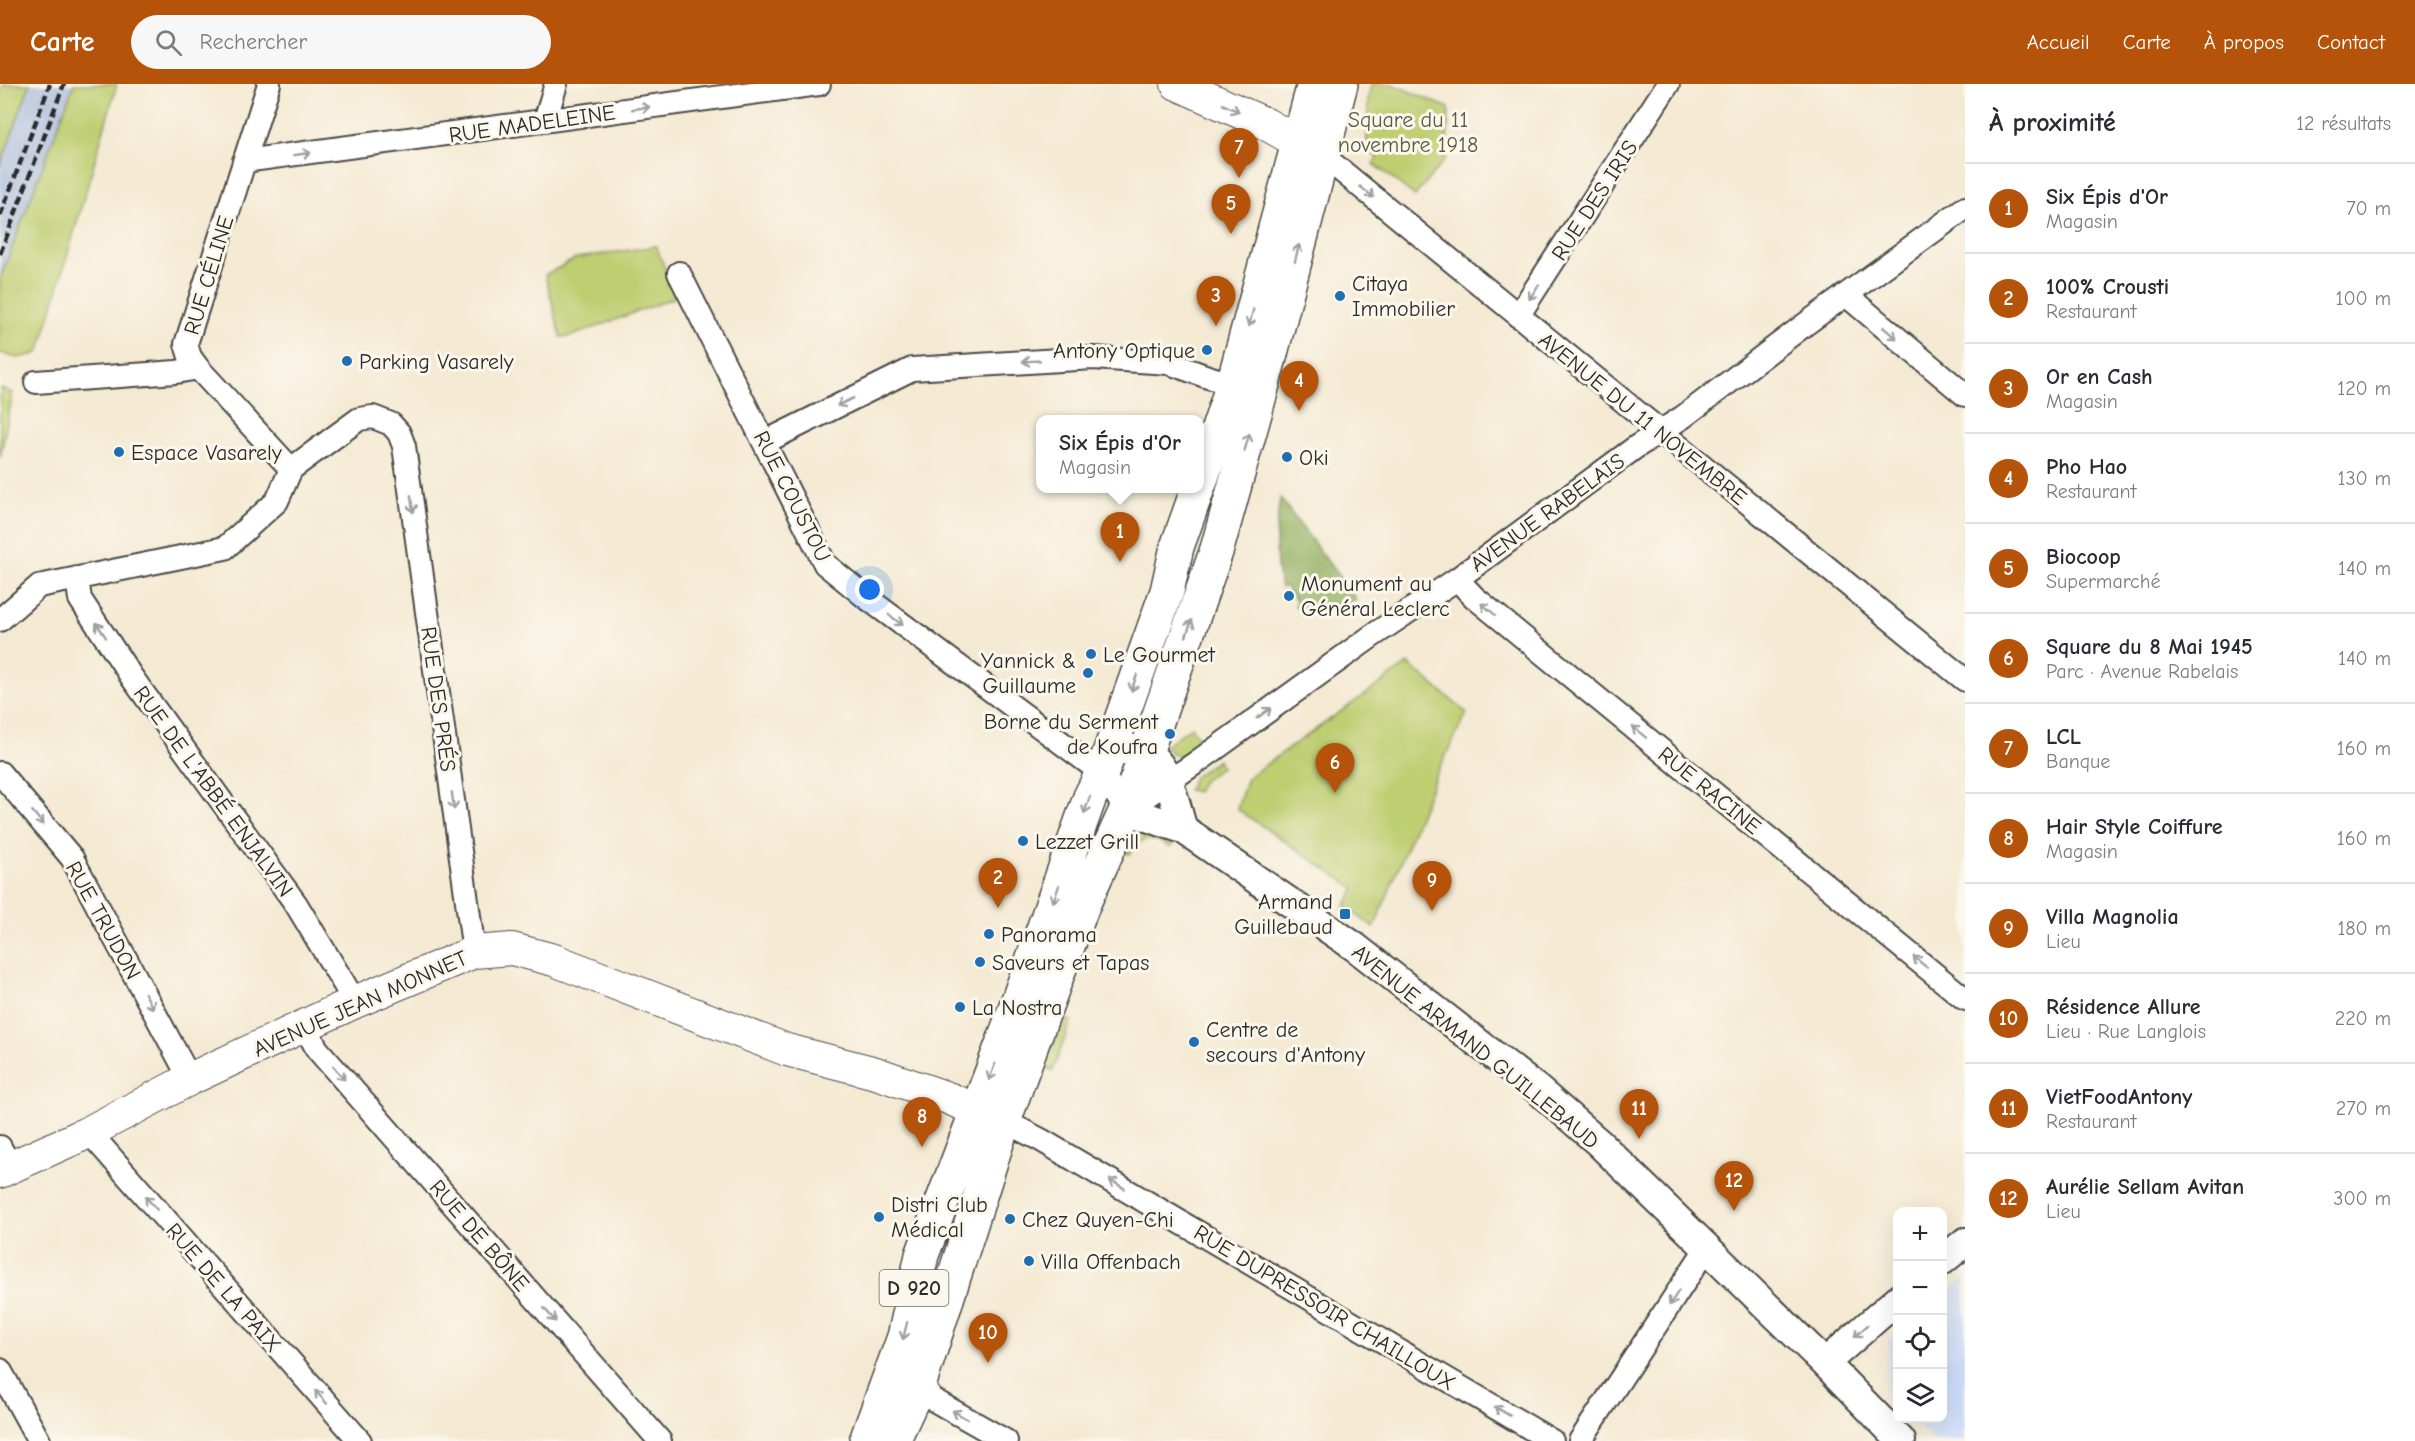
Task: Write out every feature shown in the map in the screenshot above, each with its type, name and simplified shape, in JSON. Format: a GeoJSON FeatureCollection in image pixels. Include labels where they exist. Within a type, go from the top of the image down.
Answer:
{"type":"FeatureCollection","features":[{"type":"Feature","properties":{"kind":"main road"},"geometry":{"type":"LineString","coordinates":[[1177,84],[1310,148]]}},
{"type":"Feature","properties":{"kind":"main road","name":"D 920"},"geometry":{"type":"LineString","coordinates":[[866,1441],[904,1337],[922,1255],[991,1116],[1126,810],[1217,549],[1247,388],[1310,148],[1314,84]]}},
{"type":"Feature","properties":{"kind":"main road","name":"D 920"},"geometry":{"type":"LineString","coordinates":[[1310,148],[1341,84]]}},
{"type":"Feature","properties":{"kind":"main road","name":"D 920"},"geometry":{"type":"LineString","coordinates":[[1204,475],[1247,388]]}},
{"type":"Feature","properties":{"kind":"main road","name":"D 920"},"geometry":{"type":"LineString","coordinates":[[893,1441],[920,1383],[991,1116],[1090,797],[1105,763],[1167,591],[1177,547],[1197,493]]}},
{"type":"Feature","properties":{"kind":"main road","name":"AVENUE JEAN MONNET"},"geometry":{"type":"LineString","coordinates":[[4,1162],[89,1132],[190,1079],[355,1002],[474,952],[512,949],[555,960],[787,1050],[876,1072],[991,1116]]}},
{"type":"Feature","properties":{"kind":"street","name":"RUE CÉLINE"},"geometry":{"type":"LineString","coordinates":[[268,84],[186,344],[190,357],[198,368],[291,470]]}},
{"type":"Feature","properties":{"kind":"street"},"geometry":{"type":"LineString","coordinates":[[545,122],[556,84]]}},
{"type":"Feature","properties":{"kind":"street","name":"RUE MADELEINE"},"geometry":{"type":"LineString","coordinates":[[244,161],[819,84]]}},
{"type":"Feature","properties":{"kind":"street","name":"RUE DES IRIS"},"geometry":{"type":"LineString","coordinates":[[1518,316],[1668,84]]}},
{"type":"Feature","properties":{"kind":"street","name":"AVENUE DU 11 NOVEMBRE"},"geometry":{"type":"LineString","coordinates":[[1310,148],[1965,681]]}},
{"type":"Feature","properties":{"kind":"street","name":"AVENUE RABELAIS"},"geometry":{"type":"LineString","coordinates":[[1126,810],[1197,762],[1371,636],[1457,579],[1965,208]]}},
{"type":"Feature","properties":{"kind":"street","name":"RUE COUSTOU"},"geometry":{"type":"LineString","coordinates":[[679,273],[825,564],[862,596],[1105,763],[1126,810]]}},
{"type":"Feature","properties":{"kind":"street"},"geometry":{"type":"LineString","coordinates":[[1846,295],[1965,395]]}},
{"type":"Feature","properties":{"kind":"street"},"geometry":{"type":"LineString","coordinates":[[765,442],[912,369],[1093,358],[1169,363],[1247,388]]}},
{"type":"Feature","properties":{"kind":"street"},"geometry":{"type":"LineString","coordinates":[[36,382],[176,372],[198,368]]}},
{"type":"Feature","properties":{"kind":"street","name":"RUE DES PRÉS"},"geometry":{"type":"LineString","coordinates":[[291,470],[359,419],[373,417],[391,424],[399,433],[404,446],[474,952]]}},
{"type":"Feature","properties":{"kind":"street"},"geometry":{"type":"LineString","coordinates":[[0,620],[39,586],[225,548],[277,501],[291,470]]}},
{"type":"Feature","properties":{"kind":"street","name":"RUE DE L'ABBÉ ENJALVIN"},"geometry":{"type":"LineString","coordinates":[[77,578],[80,599],[133,679],[296,904],[355,1002]]}},
{"type":"Feature","properties":{"kind":"street","name":"RUE RACINE"},"geometry":{"type":"LineString","coordinates":[[1457,579],[1474,597],[1965,999]]}},
{"type":"Feature","properties":{"kind":"street"},"geometry":{"type":"LineString","coordinates":[[1105,763],[1133,749],[1155,759],[1168,781],[1184,829]]}},
{"type":"Feature","properties":{"kind":"street","name":"RUE TRUDON"},"geometry":{"type":"LineString","coordinates":[[0,773],[72,858],[190,1079]]}},
{"type":"Feature","properties":{"kind":"street","name":"AVENUE ARMAND GUILLEBAUD"},"geometry":{"type":"LineString","coordinates":[[1126,810],[1184,829],[1355,947],[1538,1089],[1599,1143],[1825,1363],[1901,1441]]}},
{"type":"Feature","properties":{"kind":"street","name":"RUE DE BÔNE"},"geometry":{"type":"LineString","coordinates":[[305,1026],[317,1049],[660,1441]]}},
{"type":"Feature","properties":{"kind":"street","name":"RUE DUPRESSOIR CHAILLOUX"},"geometry":{"type":"LineString","coordinates":[[991,1116],[1041,1140],[1552,1441]]}},
{"type":"Feature","properties":{"kind":"street","name":"RUE DE LA PAIX"},"geometry":{"type":"LineString","coordinates":[[89,1132],[360,1441]]}},
{"type":"Feature","properties":{"kind":"street"},"geometry":{"type":"LineString","coordinates":[[1947,1257],[1965,1242]]}},
{"type":"Feature","properties":{"kind":"street"},"geometry":{"type":"LineString","coordinates":[[1580,1441],[1706,1249]]}},
{"type":"Feature","properties":{"kind":"street"},"geometry":{"type":"LineString","coordinates":[[1825,1363],[1893,1303]]}},
{"type":"Feature","properties":{"kind":"street"},"geometry":{"type":"LineString","coordinates":[[0,1370],[39,1441]]}},
{"type":"Feature","properties":{"kind":"street"},"geometry":{"type":"LineString","coordinates":[[920,1383],[932,1399],[1006,1441]]}},
{"type":"Feature","properties":{"kind":"shaded area"},"geometry":{"type":"Polygon","coordinates":[[[30,84],[74,84],[0,279],[0,166],[30,84]]]}},
{"type":"Feature","properties":{"kind":"shaded area"},"geometry":{"type":"Polygon","coordinates":[[[1965,1277],[1965,1441],[1935,1441],[1916,1423],[1947,1423],[1947,1293],[1965,1277]]]}},
{"type":"Feature","properties":{"kind":"shaded area"},"geometry":{"type":"Polygon","coordinates":[[[1893,1336],[1893,1401],[1886,1394],[1889,1340],[1893,1336]]]}},
{"type":"Feature","properties":{"kind":"green space"},"geometry":{"type":"Polygon","coordinates":[[[4,84],[30,84],[0,166],[0,94],[4,84]]]}},
{"type":"Feature","properties":{"kind":"green space"},"geometry":{"type":"Polygon","coordinates":[[[74,84],[117,84],[40,350],[36,354],[17,358],[0,353],[0,279],[74,84]]]}},
{"type":"Feature","properties":{"kind":"green space","name":"Square du 11 novembre 1918"},"geometry":{"type":"Polygon","coordinates":[[[1371,84],[1392,84],[1449,108],[1446,158],[1415,196],[1374,164],[1378,158],[1367,149],[1368,101],[1371,84]]]}},
{"type":"Feature","properties":{"kind":"green space"},"geometry":{"type":"Polygon","coordinates":[[[656,246],[676,297],[572,336],[561,337],[545,275],[577,258],[656,246]]]}},
{"type":"Feature","properties":{"kind":"green space"},"geometry":{"type":"Polygon","coordinates":[[[0,388],[13,393],[0,458],[0,388]]]}},
{"type":"Feature","properties":{"kind":"green space"},"geometry":{"type":"Polygon","coordinates":[[[1280,498],[1356,599],[1327,613],[1313,612],[1295,606],[1296,601],[1285,586],[1281,588],[1276,555],[1280,498]]]}},
{"type":"Feature","properties":{"kind":"green space"},"geometry":{"type":"Polygon","coordinates":[[[1408,664],[1467,713],[1435,777],[1374,928],[1345,906],[1355,889],[1237,809],[1247,778],[1408,664]]]}},
{"type":"Feature","properties":{"kind":"green space"},"geometry":{"type":"Polygon","coordinates":[[[1191,727],[1203,743],[1184,757],[1173,755],[1165,746],[1191,727]]]}},
{"type":"Feature","properties":{"kind":"green space"},"geometry":{"type":"Polygon","coordinates":[[[1218,760],[1221,767],[1203,781],[1197,792],[1188,790],[1194,777],[1218,760]]]}},
{"type":"Feature","properties":{"kind":"green space"},"geometry":{"type":"Polygon","coordinates":[[[1145,832],[1154,832],[1174,843],[1170,847],[1158,841],[1147,840],[1138,843],[1130,854],[1124,852],[1131,840],[1145,832]]]}},
{"type":"Feature","properties":{"kind":"green space"},"geometry":{"type":"Polygon","coordinates":[[[1065,1019],[1071,1021],[1053,1071],[1043,1067],[1065,1019]]]}},
{"type":"Feature","properties":{"kind":"railway"},"geometry":{"type":"LineString","coordinates":[[0,216],[50,84]]}},
{"type":"Feature","properties":{"kind":"railway"},"geometry":{"type":"LineString","coordinates":[[0,254],[64,84]]}},
{"type":"Feature","properties":{"kind":"place","name":"LCL"},"geometry":{"type":"Point","coordinates":[1239,178]}},
{"type":"Feature","properties":{"kind":"place","name":"Biocoop"},"geometry":{"type":"Point","coordinates":[1231,234]}},
{"type":"Feature","properties":{"kind":"place","name":"Citaya Immobilier"},"geometry":{"type":"Point","coordinates":[1340,296]}},
{"type":"Feature","properties":{"kind":"place","name":"Or en Cash"},"geometry":{"type":"Point","coordinates":[1216,326]}},
{"type":"Feature","properties":{"kind":"place","name":"Antony Optique"},"geometry":{"type":"Point","coordinates":[1207,350]}},
{"type":"Feature","properties":{"kind":"place","name":"Parking Vasarely"},"geometry":{"type":"Point","coordinates":[347,361]}},
{"type":"Feature","properties":{"kind":"place","name":"Pho Hao"},"geometry":{"type":"Point","coordinates":[1299,411]}},
{"type":"Feature","properties":{"kind":"place","name":"Espace Vasarely"},"geometry":{"type":"Point","coordinates":[119,452]}},
{"type":"Feature","properties":{"kind":"place","name":"Oki"},"geometry":{"type":"Point","coordinates":[1287,457]}},
{"type":"Feature","properties":{"kind":"place","name":"Six Épis d'Or"},"geometry":{"type":"Point","coordinates":[1120,562]}},
{"type":"Feature","properties":{"kind":"place","name":"Monument au Général Leclerc"},"geometry":{"type":"Point","coordinates":[1289,596]}},
{"type":"Feature","properties":{"kind":"place","name":"Le Gourmet"},"geometry":{"type":"Point","coordinates":[1091,654]}},
{"type":"Feature","properties":{"kind":"place","name":"Yannick & Guillaume"},"geometry":{"type":"Point","coordinates":[1088,673]}},
{"type":"Feature","properties":{"kind":"place","name":"Borne du Serment de Koufra"},"geometry":{"type":"Point","coordinates":[1170,734]}},
{"type":"Feature","properties":{"kind":"place","name":"Square du 8 Mai 1945"},"geometry":{"type":"Point","coordinates":[1335,793]}},
{"type":"Feature","properties":{"kind":"place","name":"Lezzet Grill"},"geometry":{"type":"Point","coordinates":[1023,841]}},
{"type":"Feature","properties":{"kind":"place","name":"100% Crousti"},"geometry":{"type":"Point","coordinates":[998,908]}},
{"type":"Feature","properties":{"kind":"place","name":"Villa Magnolia"},"geometry":{"type":"Point","coordinates":[1432,911]}},
{"type":"Feature","properties":{"kind":"place","name":"Armand Guillebaud"},"geometry":{"type":"Point","coordinates":[1345,914]}},
{"type":"Feature","properties":{"kind":"place","name":"Panorama"},"geometry":{"type":"Point","coordinates":[989,934]}},
{"type":"Feature","properties":{"kind":"place","name":"Saveurs et Tapas"},"geometry":{"type":"Point","coordinates":[980,962]}},
{"type":"Feature","properties":{"kind":"place","name":"La Nostra"},"geometry":{"type":"Point","coordinates":[960,1007]}},
{"type":"Feature","properties":{"kind":"place","name":"Centre de secours d'Antony"},"geometry":{"type":"Point","coordinates":[1194,1042]}},
{"type":"Feature","properties":{"kind":"place","name":"VietFoodAntony"},"geometry":{"type":"Point","coordinates":[1639,1139]}},
{"type":"Feature","properties":{"kind":"place","name":"Hair Style Coiffure"},"geometry":{"type":"Point","coordinates":[922,1147]}},
{"type":"Feature","properties":{"kind":"place","name":"Aurélie Sellam Avitan"},"geometry":{"type":"Point","coordinates":[1734,1211]}},
{"type":"Feature","properties":{"kind":"place","name":"Distri Club Médical"},"geometry":{"type":"Point","coordinates":[879,1217]}},
{"type":"Feature","properties":{"kind":"place","name":"Chez Quyen-Chi"},"geometry":{"type":"Point","coordinates":[1010,1219]}},
{"type":"Feature","properties":{"kind":"place","name":"Villa Offenbach"},"geometry":{"type":"Point","coordinates":[1029,1261]}},
{"type":"Feature","properties":{"kind":"place","name":"Résidence Allure"},"geometry":{"type":"Point","coordinates":[988,1363]}}]}
